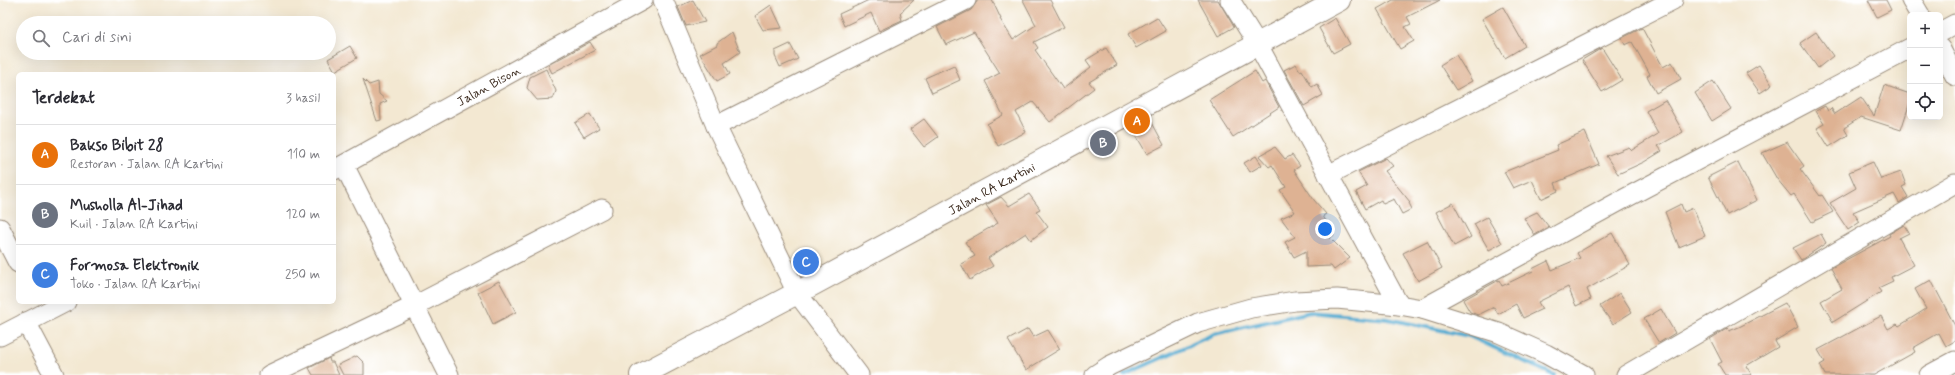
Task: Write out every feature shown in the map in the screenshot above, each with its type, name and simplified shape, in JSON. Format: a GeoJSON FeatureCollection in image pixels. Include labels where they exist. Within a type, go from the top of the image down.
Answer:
{"type":"FeatureCollection","features":[{"type":"Feature","properties":{"kind":"main road","name":"Jalan RA Kartini"},"geometry":{"type":"LineString","coordinates":[[642,375],[797,293],[1339,0]]}},
{"type":"Feature","properties":{"kind":"street","name":"Jalan Bison"},"geometry":{"type":"LineString","coordinates":[[339,167],[643,0]]}},
{"type":"Feature","properties":{"kind":"street"},"geometry":{"type":"LineString","coordinates":[[663,0],[716,126],[797,293],[859,375]]}},
{"type":"Feature","properties":{"kind":"street"},"geometry":{"type":"LineString","coordinates":[[716,126],[966,0]]}},
{"type":"Feature","properties":{"kind":"street"},"geometry":{"type":"LineString","coordinates":[[1230,0],[1257,43],[1399,305]]}},
{"type":"Feature","properties":{"kind":"street"},"geometry":{"type":"LineString","coordinates":[[1328,176],[1673,0]]}},
{"type":"Feature","properties":{"kind":"street"},"geometry":{"type":"LineString","coordinates":[[1911,0],[1918,12]]}},
{"type":"Feature","properties":{"kind":"street"},"geometry":{"type":"LineString","coordinates":[[1943,30],[1955,24]]}},
{"type":"Feature","properties":{"kind":"street"},"geometry":{"type":"LineString","coordinates":[[1422,309],[1620,201],[1907,50]]}},
{"type":"Feature","properties":{"kind":"street"},"geometry":{"type":"LineString","coordinates":[[1943,54],[1955,76]]}},
{"type":"Feature","properties":{"kind":"street"},"geometry":{"type":"LineString","coordinates":[[339,167],[414,306],[449,375]]}},
{"type":"Feature","properties":{"kind":"street"},"geometry":{"type":"LineString","coordinates":[[1626,375],[1955,183]]}},
{"type":"Feature","properties":{"kind":"street"},"geometry":{"type":"LineString","coordinates":[[269,375],[414,306],[602,209]]}},
{"type":"Feature","properties":{"kind":"street"},"geometry":{"type":"LineString","coordinates":[[0,228],[16,259]]}},
{"type":"Feature","properties":{"kind":"street"},"geometry":{"type":"LineString","coordinates":[[1095,375],[1109,366],[1198,323],[1251,308],[1295,301],[1336,299],[1399,305],[1422,309],[1499,333],[1546,354],[1584,375]]}},
{"type":"Feature","properties":{"kind":"street"},"geometry":{"type":"LineString","coordinates":[[0,336],[26,322],[41,307],[56,304]]}},
{"type":"Feature","properties":{"kind":"street"},"geometry":{"type":"LineString","coordinates":[[26,322],[54,375]]}},
{"type":"Feature","properties":{"kind":"street"},"geometry":{"type":"LineString","coordinates":[[1929,375],[1955,361]]}},
{"type":"Feature","properties":{"kind":"building"},"geometry":{"type":"Polygon","coordinates":[[[693,0],[705,22],[686,26],[678,7],[693,0]]]}},
{"type":"Feature","properties":{"kind":"building"},"geometry":{"type":"Polygon","coordinates":[[[869,0],[914,0],[900,13],[902,20],[879,31],[871,13],[844,26],[839,14],[869,0]]]}},
{"type":"Feature","properties":{"kind":"building"},"geometry":{"type":"Polygon","coordinates":[[[978,0],[992,0],[1000,19],[1013,40],[1036,25],[1023,0],[1050,0],[1064,27],[1034,42],[1038,48],[1035,50],[1063,89],[1091,67],[1086,60],[1106,48],[1117,65],[1089,82],[1094,88],[1050,122],[1033,102],[1016,112],[1026,132],[998,146],[987,124],[1003,115],[985,81],[1000,73],[974,32],[946,45],[937,27],[971,10],[978,0]]]}},
{"type":"Feature","properties":{"kind":"building"},"geometry":{"type":"Polygon","coordinates":[[[1198,0],[1218,0],[1234,27],[1218,36],[1198,0]]]}},
{"type":"Feature","properties":{"kind":"building"},"geometry":{"type":"Polygon","coordinates":[[[1393,0],[1440,0],[1407,17],[1411,24],[1405,27],[1414,41],[1400,49],[1377,9],[1393,0]]]}},
{"type":"Feature","properties":{"kind":"building"},"geometry":{"type":"Polygon","coordinates":[[[1868,0],[1886,0],[1891,10],[1877,17],[1868,0]]]}},
{"type":"Feature","properties":{"kind":"building"},"geometry":{"type":"Polygon","coordinates":[[[771,5],[782,28],[763,30],[755,16],[771,5]]]}},
{"type":"Feature","properties":{"kind":"building"},"geometry":{"type":"Polygon","coordinates":[[[1503,7],[1525,46],[1505,58],[1482,19],[1503,7]]]}},
{"type":"Feature","properties":{"kind":"building"},"geometry":{"type":"Polygon","coordinates":[[[1157,17],[1166,31],[1136,48],[1128,34],[1157,17]]]}},
{"type":"Feature","properties":{"kind":"building"},"geometry":{"type":"Polygon","coordinates":[[[1335,18],[1350,44],[1333,53],[1319,28],[1335,18]]]}},
{"type":"Feature","properties":{"kind":"building"},"geometry":{"type":"Polygon","coordinates":[[[1642,28],[1663,67],[1672,62],[1681,79],[1656,93],[1647,76],[1650,74],[1632,42],[1625,45],[1622,38],[1642,28]]]}},
{"type":"Feature","properties":{"kind":"building"},"geometry":{"type":"Polygon","coordinates":[[[732,32],[740,52],[724,63],[730,74],[717,81],[700,54],[717,45],[717,43],[732,32]]]}},
{"type":"Feature","properties":{"kind":"building"},"geometry":{"type":"Polygon","coordinates":[[[1816,32],[1833,56],[1818,68],[1800,43],[1816,32]]]}},
{"type":"Feature","properties":{"kind":"building"},"geometry":{"type":"Polygon","coordinates":[[[590,42],[595,50],[552,73],[548,65],[590,42]]]}},
{"type":"Feature","properties":{"kind":"building"},"geometry":{"type":"Polygon","coordinates":[[[790,44],[798,59],[780,67],[775,56],[775,51],[790,44]]]}},
{"type":"Feature","properties":{"kind":"building"},"geometry":{"type":"Polygon","coordinates":[[[350,46],[357,58],[335,71],[329,60],[336,60],[336,54],[350,46]]]}},
{"type":"Feature","properties":{"kind":"building"},"geometry":{"type":"Polygon","coordinates":[[[1602,48],[1622,80],[1602,92],[1582,60],[1602,48]]]}},
{"type":"Feature","properties":{"kind":"building"},"geometry":{"type":"Polygon","coordinates":[[[1456,55],[1472,81],[1456,90],[1440,65],[1456,55]]]}},
{"type":"Feature","properties":{"kind":"building"},"geometry":{"type":"Polygon","coordinates":[[[1296,64],[1300,71],[1302,70],[1312,87],[1317,84],[1323,95],[1304,106],[1284,70],[1296,64]]]}},
{"type":"Feature","properties":{"kind":"building"},"geometry":{"type":"Polygon","coordinates":[[[954,65],[960,80],[932,93],[925,78],[954,65]]]}},
{"type":"Feature","properties":{"kind":"building"},"geometry":{"type":"Polygon","coordinates":[[[1759,65],[1772,85],[1760,93],[1746,73],[1759,65]]]}},
{"type":"Feature","properties":{"kind":"building"},"geometry":{"type":"Polygon","coordinates":[[[546,69],[556,91],[553,99],[537,100],[527,88],[530,77],[546,69]]]}},
{"type":"Feature","properties":{"kind":"building"},"geometry":{"type":"Polygon","coordinates":[[[1255,71],[1262,83],[1265,81],[1279,107],[1233,137],[1209,100],[1255,71]]]}},
{"type":"Feature","properties":{"kind":"building"},"geometry":{"type":"Polygon","coordinates":[[[363,79],[369,85],[378,82],[379,94],[387,101],[380,104],[381,120],[377,121],[363,79]]]}},
{"type":"Feature","properties":{"kind":"building"},"geometry":{"type":"Polygon","coordinates":[[[1713,81],[1731,109],[1712,121],[1695,93],[1713,81]]]}},
{"type":"Feature","properties":{"kind":"building"},"geometry":{"type":"Polygon","coordinates":[[[1884,85],[1907,93],[1907,111],[1901,130],[1861,117],[1844,128],[1848,135],[1829,147],[1817,128],[1824,124],[1816,111],[1825,106],[1828,111],[1831,108],[1835,114],[1861,97],[1874,116],[1884,85]]]}},
{"type":"Feature","properties":{"kind":"building"},"geometry":{"type":"Polygon","coordinates":[[[1665,100],[1683,132],[1658,146],[1662,151],[1644,162],[1618,174],[1606,156],[1629,147],[1632,150],[1658,134],[1646,111],[1665,100]]]}},
{"type":"Feature","properties":{"kind":"building"},"geometry":{"type":"Polygon","coordinates":[[[590,114],[599,128],[584,137],[575,123],[590,114]]]}},
{"type":"Feature","properties":{"kind":"building"},"geometry":{"type":"Polygon","coordinates":[[[1149,117],[1164,145],[1147,154],[1131,127],[1149,117]]]}},
{"type":"Feature","properties":{"kind":"building"},"geometry":{"type":"Polygon","coordinates":[[[924,119],[938,137],[924,147],[910,129],[924,119]]]}},
{"type":"Feature","properties":{"kind":"building"},"geometry":{"type":"Polygon","coordinates":[[[1585,132],[1599,164],[1555,183],[1558,191],[1541,199],[1532,180],[1513,188],[1504,172],[1558,150],[1556,145],[1585,132]]]}},
{"type":"Feature","properties":{"kind":"building"},"geometry":{"type":"Polygon","coordinates":[[[1787,142],[1804,166],[1800,169],[1820,196],[1822,195],[1833,212],[1812,222],[1794,194],[1791,196],[1777,179],[1762,153],[1787,142]]]}},
{"type":"Feature","properties":{"kind":"building"},"geometry":{"type":"Polygon","coordinates":[[[1275,147],[1285,159],[1292,155],[1300,166],[1294,170],[1314,200],[1326,214],[1323,216],[1334,235],[1330,238],[1350,258],[1334,270],[1331,266],[1306,267],[1306,251],[1294,257],[1285,242],[1295,237],[1281,218],[1295,212],[1280,190],[1286,187],[1272,165],[1269,167],[1259,156],[1275,147]]]}},
{"type":"Feature","properties":{"kind":"building"},"geometry":{"type":"Polygon","coordinates":[[[1256,156],[1262,165],[1250,172],[1244,163],[1256,156]]]}},
{"type":"Feature","properties":{"kind":"building"},"geometry":{"type":"Polygon","coordinates":[[[1386,158],[1393,166],[1385,171],[1410,202],[1409,203],[1412,209],[1402,214],[1394,199],[1383,204],[1381,200],[1365,209],[1356,192],[1367,186],[1358,172],[1386,158]]]}},
{"type":"Feature","properties":{"kind":"building"},"geometry":{"type":"Polygon","coordinates":[[[1738,162],[1757,200],[1727,215],[1708,177],[1738,162]]]}},
{"type":"Feature","properties":{"kind":"building"},"geometry":{"type":"Polygon","coordinates":[[[1873,162],[1881,179],[1901,172],[1906,185],[1902,187],[1908,197],[1899,203],[1894,194],[1853,212],[1860,222],[1848,230],[1830,203],[1856,188],[1849,172],[1873,162]]]}},
{"type":"Feature","properties":{"kind":"building"},"geometry":{"type":"Polygon","coordinates":[[[1029,194],[1040,209],[1036,211],[1048,227],[1031,240],[1026,233],[988,258],[993,266],[970,280],[961,264],[975,256],[965,242],[998,223],[986,205],[1001,197],[1009,206],[1029,194]]]}},
{"type":"Feature","properties":{"kind":"building"},"geometry":{"type":"Polygon","coordinates":[[[1453,203],[1471,237],[1454,246],[1436,212],[1453,203]]]}},
{"type":"Feature","properties":{"kind":"building"},"geometry":{"type":"Polygon","coordinates":[[[1681,204],[1684,212],[1693,208],[1705,236],[1679,247],[1665,212],[1681,204]]]}},
{"type":"Feature","properties":{"kind":"building"},"geometry":{"type":"Polygon","coordinates":[[[1537,212],[1549,227],[1535,235],[1524,218],[1537,212]]]}},
{"type":"Feature","properties":{"kind":"building"},"geometry":{"type":"Polygon","coordinates":[[[1487,217],[1502,243],[1489,250],[1474,224],[1487,217]]]}},
{"type":"Feature","properties":{"kind":"building"},"geometry":{"type":"Polygon","coordinates":[[[1904,225],[1909,233],[1899,238],[1914,265],[1891,277],[1893,281],[1878,288],[1881,292],[1833,322],[1821,301],[1842,289],[1831,268],[1890,236],[1889,234],[1904,225]]]}},
{"type":"Feature","properties":{"kind":"building"},"geometry":{"type":"Polygon","coordinates":[[[1612,233],[1630,265],[1587,289],[1591,299],[1576,306],[1568,287],[1538,302],[1542,309],[1523,318],[1516,304],[1498,314],[1494,307],[1478,315],[1470,312],[1463,300],[1499,280],[1502,286],[1533,271],[1532,269],[1548,261],[1552,270],[1580,258],[1577,253],[1612,233]]]}},
{"type":"Feature","properties":{"kind":"building"},"geometry":{"type":"Polygon","coordinates":[[[1821,234],[1826,243],[1801,260],[1793,248],[1821,234]]]}},
{"type":"Feature","properties":{"kind":"building"},"geometry":{"type":"Polygon","coordinates":[[[1427,241],[1442,268],[1418,281],[1403,253],[1427,241]]]}},
{"type":"Feature","properties":{"kind":"building"},"geometry":{"type":"Polygon","coordinates":[[[1931,280],[1955,326],[1955,341],[1946,346],[1939,333],[1913,348],[1915,352],[1874,375],[1825,375],[1820,365],[1825,362],[1818,350],[1881,316],[1888,329],[1897,324],[1899,326],[1926,309],[1915,289],[1931,280]]]}},
{"type":"Feature","properties":{"kind":"building"},"geometry":{"type":"Polygon","coordinates":[[[499,281],[516,312],[493,324],[478,292],[499,281]]]}},
{"type":"Feature","properties":{"kind":"building"},"geometry":{"type":"Polygon","coordinates":[[[1620,293],[1632,312],[1613,324],[1600,306],[1620,293]]]}},
{"type":"Feature","properties":{"kind":"building"},"geometry":{"type":"Polygon","coordinates":[[[1785,303],[1798,327],[1775,341],[1778,347],[1746,366],[1752,375],[1725,375],[1718,364],[1722,362],[1710,339],[1728,328],[1729,331],[1739,327],[1785,303]]]}},
{"type":"Feature","properties":{"kind":"building"},"geometry":{"type":"Polygon","coordinates":[[[1661,309],[1675,333],[1659,343],[1644,319],[1661,309]]]}},
{"type":"Feature","properties":{"kind":"building"},"geometry":{"type":"Polygon","coordinates":[[[1028,329],[1033,337],[1048,330],[1060,349],[1026,370],[1008,340],[1028,329]]]}},
{"type":"Feature","properties":{"kind":"building"},"geometry":{"type":"Polygon","coordinates":[[[357,356],[364,363],[364,375],[343,375],[338,365],[357,356]]]}},
{"type":"Feature","properties":{"kind":"building"},"geometry":{"type":"Polygon","coordinates":[[[329,358],[330,362],[333,362],[339,375],[313,375],[309,368],[329,358]]]}},
{"type":"Feature","properties":{"kind":"waterway"},"geometry":{"type":"LineString","coordinates":[[1124,375],[1214,334],[1310,312],[1388,319],[1469,336],[1554,375]]}},
{"type":"Feature","properties":{"kind":"place","name":"Bakso Bibit 28"},"geometry":{"type":"Point","coordinates":[1137,121]}},
{"type":"Feature","properties":{"kind":"place","name":"Musholla Al-Jihad"},"geometry":{"type":"Point","coordinates":[1103,143]}},
{"type":"Feature","properties":{"kind":"place","name":"Formosa Elektronik"},"geometry":{"type":"Point","coordinates":[806,262]}}]}
